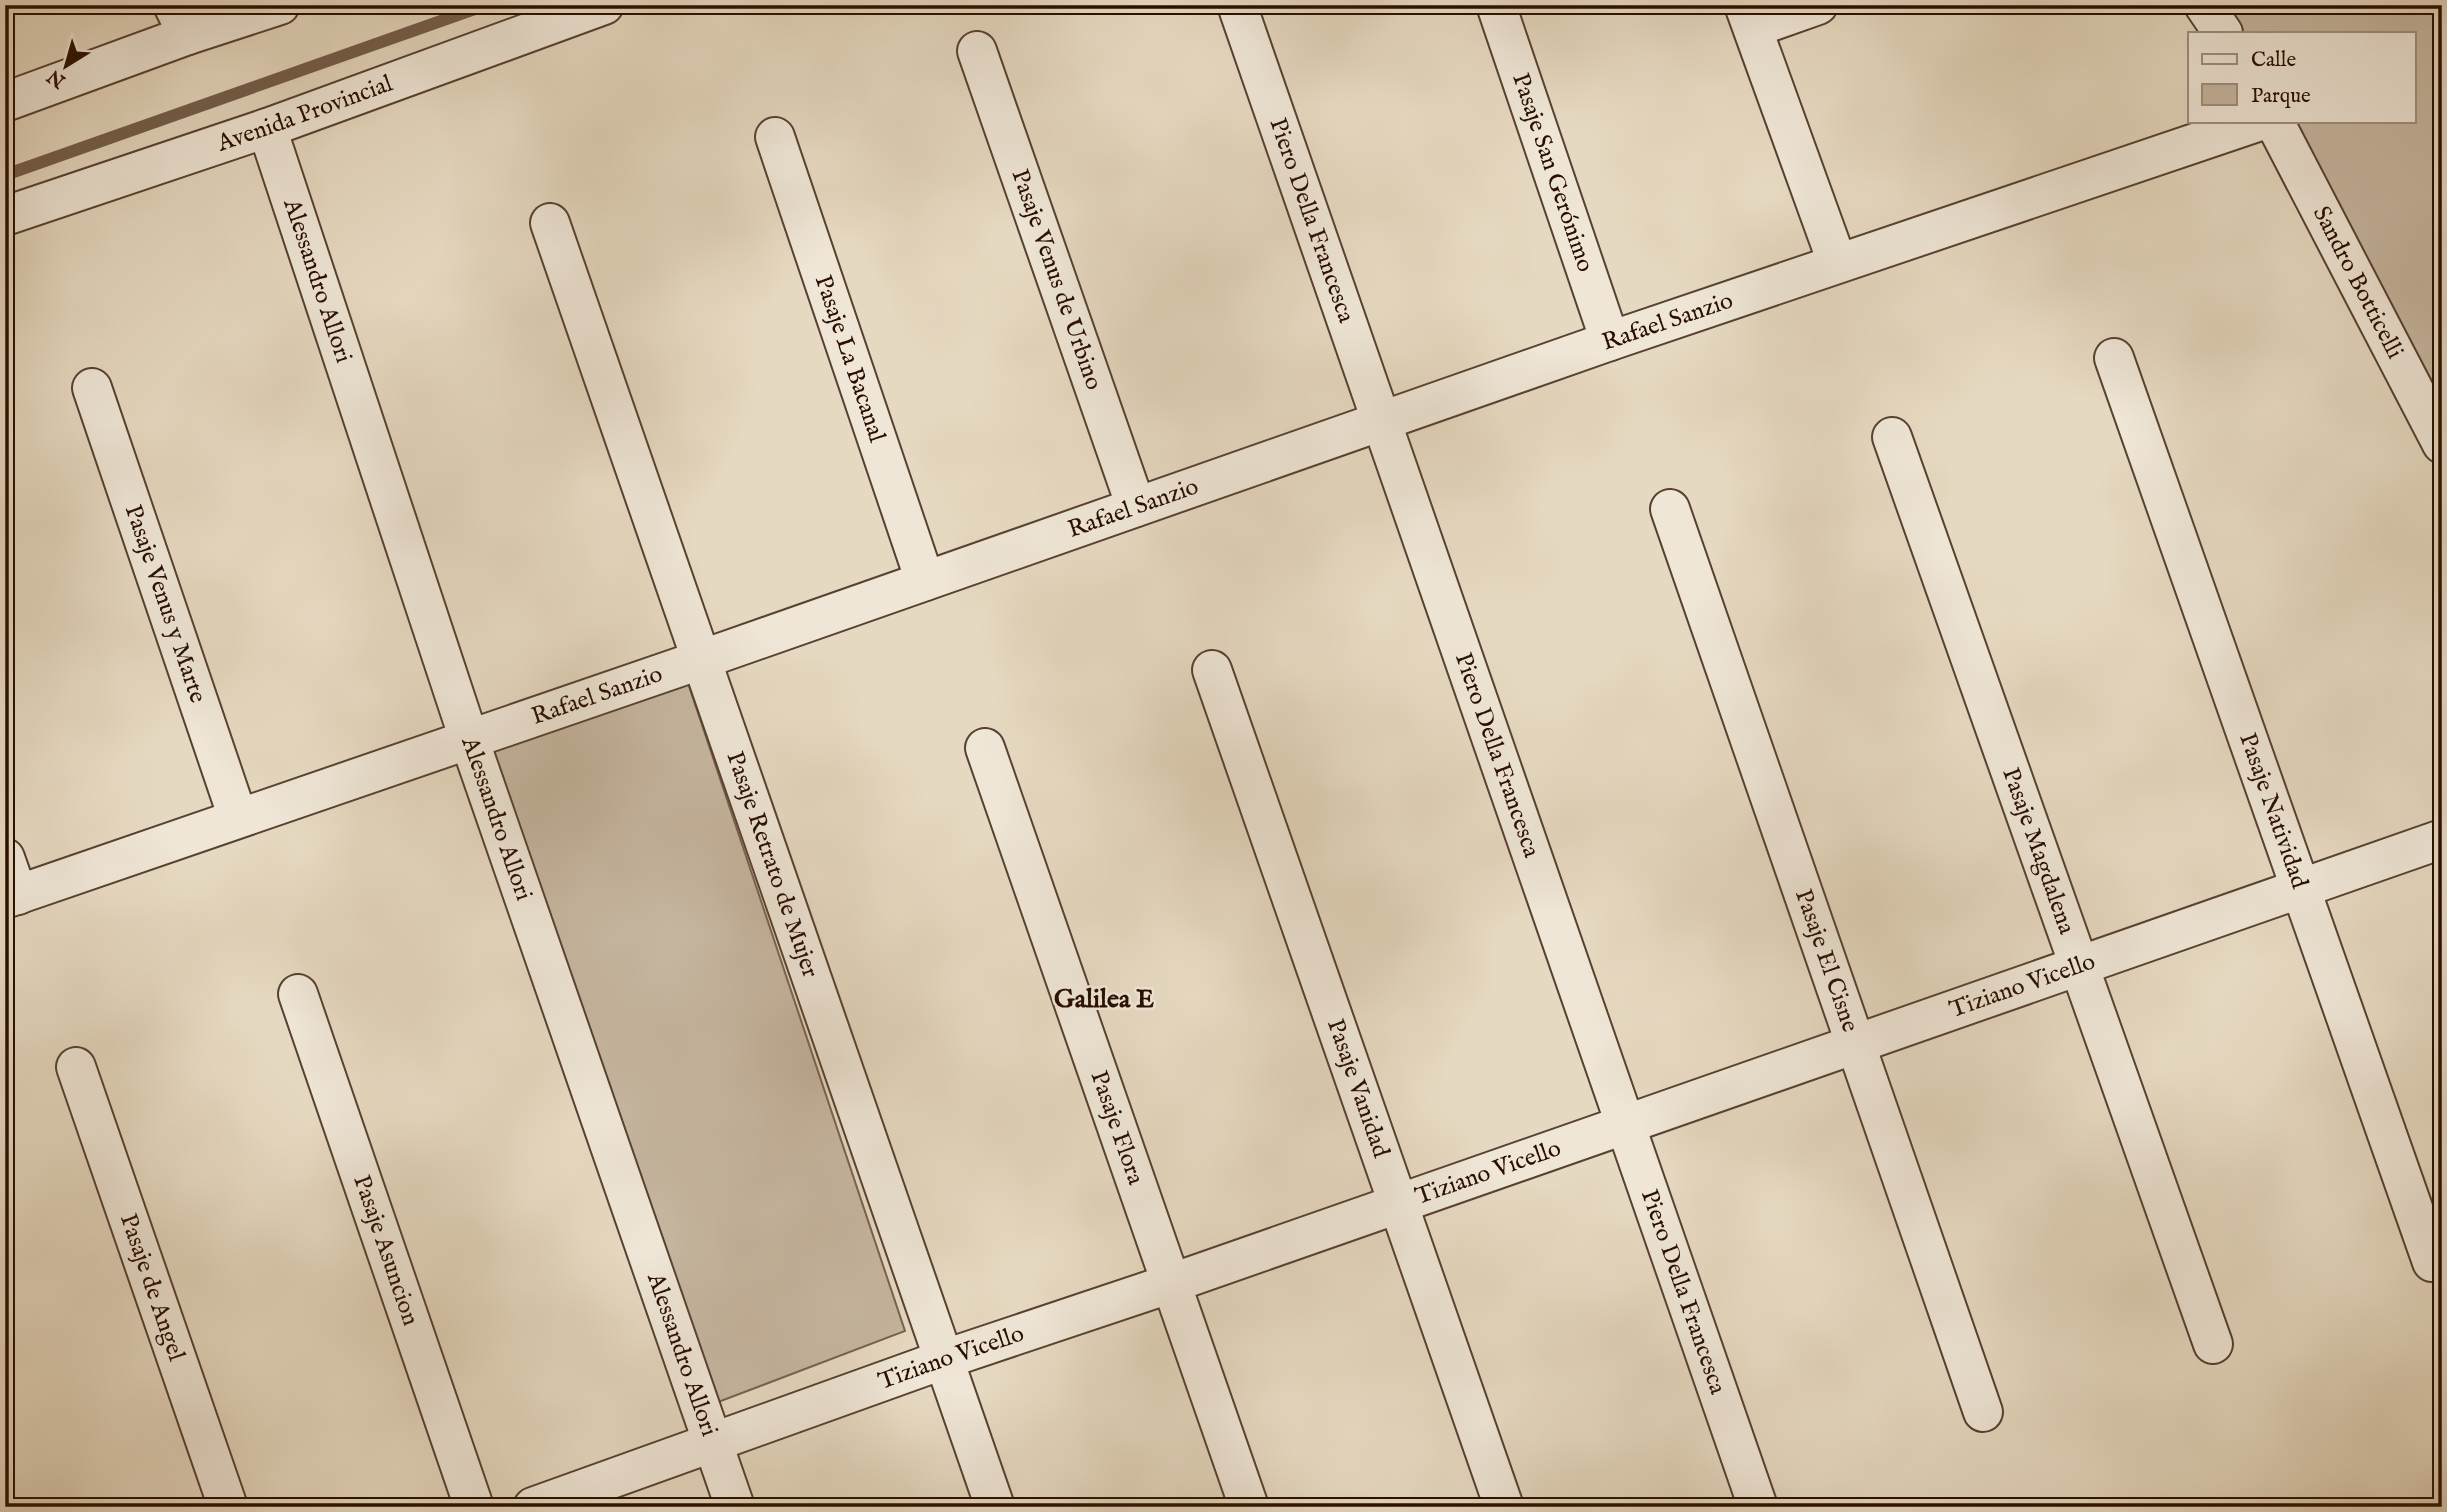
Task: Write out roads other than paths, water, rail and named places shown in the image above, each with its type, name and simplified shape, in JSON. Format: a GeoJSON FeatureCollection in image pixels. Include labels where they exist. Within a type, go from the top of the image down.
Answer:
{"type":"FeatureCollection","features":[{"type":"Feature","properties":{"kind":"street"},"geometry":{"type":"LineString","coordinates":[[5,102],[180,20],[280,5]]}},
{"type":"Feature","properties":{"kind":"street","name":"Avenida Provincial"},"geometry":{"type":"LineString","coordinates":[[5,216],[267,128],[604,5]]}},
{"type":"Feature","properties":{"kind":"street","name":"Piero Della Francesca"},"geometry":{"type":"LineString","coordinates":[[1237,5],[1758,1507]]}},
{"type":"Feature","properties":{"kind":"street","name":"Pasaje San Gerónimo"},"geometry":{"type":"LineString","coordinates":[[1496,5],[1610,341]]}},
{"type":"Feature","properties":{"kind":"street"},"geometry":{"type":"LineString","coordinates":[[1818,5],[1748,17],[1837,262]]}},
{"type":"Feature","properties":{"kind":"street"},"geometry":{"type":"LineString","coordinates":[[2204,5],[2221,32]]}},
{"type":"Feature","properties":{"kind":"street","name":"Pasaje Venus de Urbino"},"geometry":{"type":"LineString","coordinates":[[978,51],[1136,507]]}},
{"type":"Feature","properties":{"kind":"street","name":"Rafael Sanzio"},"geometry":{"type":"LineString","coordinates":[[12,897],[703,659],[1837,262],[2257,122]]}},
{"type":"Feature","properties":{"kind":"street","name":"Sandro Botticelli"},"geometry":{"type":"LineString","coordinates":[[2275,122],[2442,444]]}},
{"type":"Feature","properties":{"kind":"street","name":"Alessandro Allori"},"geometry":{"type":"LineString","coordinates":[[267,128],[469,739],[735,1507]]}},
{"type":"Feature","properties":{"kind":"street","name":"Pasaje La Bacanal"},"geometry":{"type":"LineString","coordinates":[[775,137],[925,581]]}},
{"type":"Feature","properties":{"kind":"street","name":"Pasaje Retrato de Mujer"},"geometry":{"type":"LineString","coordinates":[[550,223],[995,1507]]}},
{"type":"Feature","properties":{"kind":"street","name":"Pasaje Natividad"},"geometry":{"type":"LineString","coordinates":[[2114,358],[2432,1262]]}},
{"type":"Feature","properties":{"kind":"street","name":"Pasaje Venus y Marte"},"geometry":{"type":"LineString","coordinates":[[92,388],[238,818]]}},
{"type":"Feature","properties":{"kind":"street","name":"Pasaje Magdalena"},"geometry":{"type":"LineString","coordinates":[[1892,437],[2213,1344]]}},
{"type":"Feature","properties":{"kind":"street","name":"Pasaje El Cisne"},"geometry":{"type":"LineString","coordinates":[[1670,509],[1983,1412]]}},
{"type":"Feature","properties":{"kind":"street","name":"Pasaje Vanidad"},"geometry":{"type":"LineString","coordinates":[[1212,670],[1504,1507]]}},
{"type":"Feature","properties":{"kind":"street","name":"Pasaje Flora"},"geometry":{"type":"LineString","coordinates":[[985,748],[1249,1507]]}},
{"type":"Feature","properties":{"kind":"street","name":"Tiziano Vicello"},"geometry":{"type":"LineString","coordinates":[[533,1507],[945,1359],[1172,1283],[2442,839]]}},
{"type":"Feature","properties":{"kind":"street"},"geometry":{"type":"LineString","coordinates":[[5,858],[12,897]]}},
{"type":"Feature","properties":{"kind":"street","name":"Pasaje Asuncion"},"geometry":{"type":"LineString","coordinates":[[298,994],[474,1507]]}},
{"type":"Feature","properties":{"kind":"street","name":"Pasaje de Angel"},"geometry":{"type":"LineString","coordinates":[[76,1067],[228,1507]]}},
{"type":"Feature","properties":{"kind":"waterway"},"geometry":{"type":"LineString","coordinates":[[5,175],[486,5]]}},
{"type":"Feature","properties":{"kind":"district","name":"Galilea E"},"geometry":{"type":"Point","coordinates":[1104,999]}}]}
